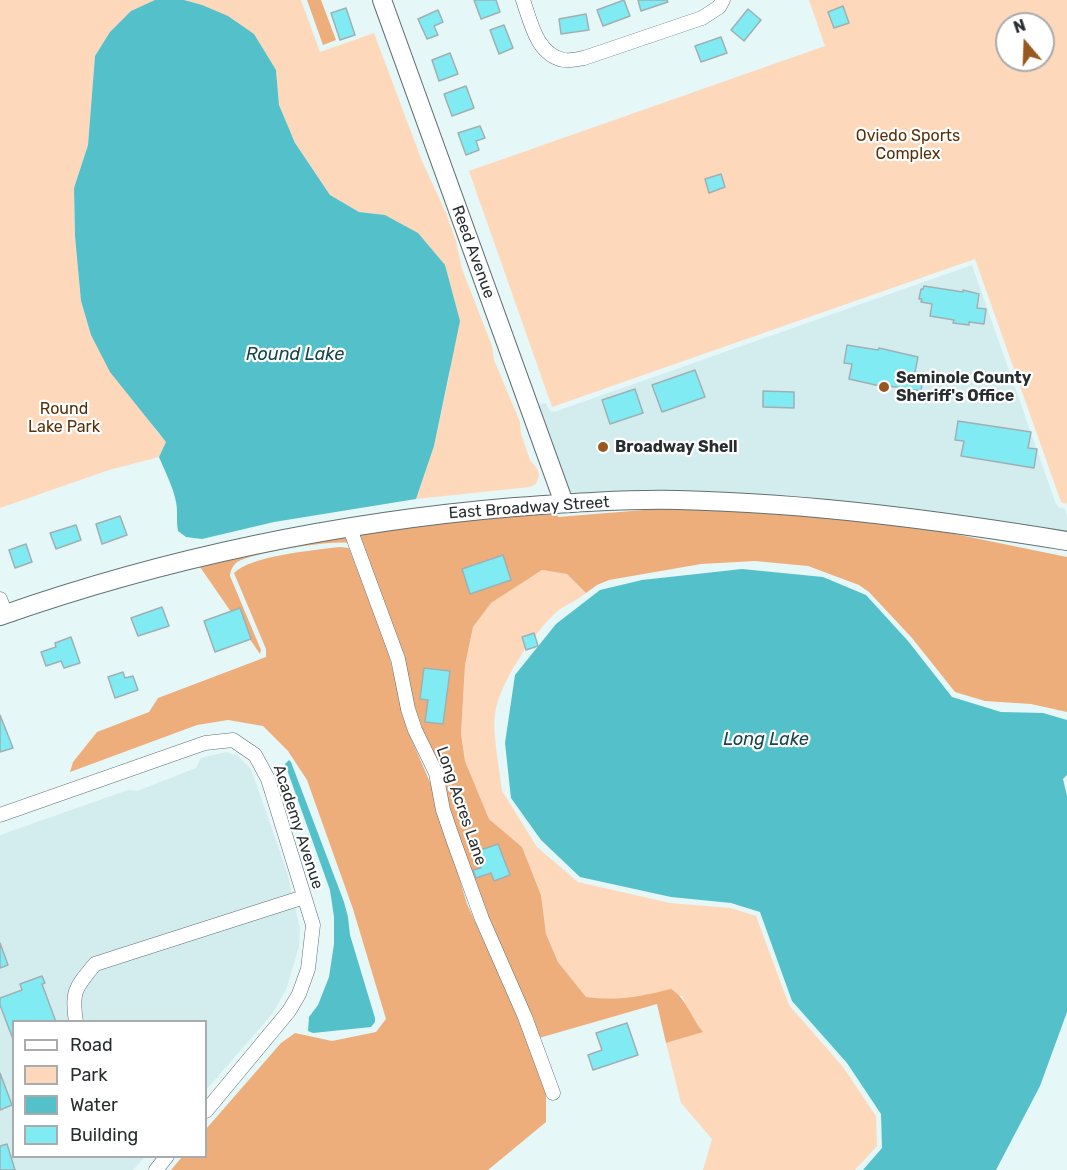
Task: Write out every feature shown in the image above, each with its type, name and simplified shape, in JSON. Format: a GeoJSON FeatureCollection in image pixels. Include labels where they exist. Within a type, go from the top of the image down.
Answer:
{"type":"FeatureCollection","features":[{"type":"Feature","properties":{"kind":"main road","name":"Reed Avenue"},"geometry":{"type":"LineString","coordinates":[[386,1],[564,503]]}},
{"type":"Feature","properties":{"kind":"main road","name":"East Broadway Street"},"geometry":{"type":"LineString","coordinates":[[2,610],[105,580],[279,538],[452,512],[564,503],[676,500],[808,507],[955,523],[1067,541]]}},
{"type":"Feature","properties":{"kind":"street"},"geometry":{"type":"LineString","coordinates":[[522,0],[537,40],[546,51],[565,60],[584,58],[702,18],[719,7],[723,0]]}},
{"type":"Feature","properties":{"kind":"street","name":"Long Acres Lane"},"geometry":{"type":"LineString","coordinates":[[349,526],[398,659],[408,709],[415,730],[436,773],[443,810],[458,853],[482,919],[525,1017],[553,1093]]}},
{"type":"Feature","properties":{"kind":"street","name":"Academy Avenue"},"geometry":{"type":"LineString","coordinates":[[0,815],[205,743],[233,740],[255,755],[268,779],[313,925],[308,969],[299,994],[289,1011],[207,1110]]}},
{"type":"Feature","properties":{"kind":"street"},"geometry":{"type":"LineString","coordinates":[[76,1020],[73,1002],[78,984],[95,964],[304,897]]}},
{"type":"Feature","properties":{"kind":"street"},"geometry":{"type":"LineString","coordinates":[[156,1170],[165,1158]]}},
{"type":"Feature","properties":{"kind":"shaded area"},"geometry":{"type":"Polygon","coordinates":[[[307,0],[321,0],[336,40],[323,45],[307,0]]]}},
{"type":"Feature","properties":{"kind":"shaded area"},"geometry":{"type":"Polygon","coordinates":[[[972,265],[1056,504],[1065,509],[1067,535],[568,496],[535,406],[546,403],[549,410],[554,412],[972,265]]]}},
{"type":"Feature","properties":{"kind":"shaded area"},"geometry":{"type":"Polygon","coordinates":[[[681,507],[808,513],[911,525],[1067,557],[1067,712],[1031,704],[985,701],[955,692],[912,638],[869,592],[859,585],[808,566],[755,561],[701,564],[609,580],[586,593],[567,574],[542,570],[491,603],[473,627],[465,665],[461,734],[465,761],[489,819],[522,847],[541,895],[546,934],[558,962],[586,997],[609,999],[671,989],[685,1003],[703,1032],[666,1043],[657,1004],[539,1038],[494,931],[452,821],[357,532],[556,511],[558,517],[681,507]]]}},
{"type":"Feature","properties":{"kind":"shaded area"},"geometry":{"type":"Polygon","coordinates":[[[345,534],[349,543],[326,543],[273,551],[244,559],[233,566],[230,576],[261,650],[260,654],[198,564],[345,534]]]}},
{"type":"Feature","properties":{"kind":"shaded area"},"geometry":{"type":"Polygon","coordinates":[[[349,548],[387,647],[407,729],[432,787],[467,904],[546,1086],[546,1122],[488,1170],[171,1170],[181,1158],[207,1158],[207,1128],[281,1043],[295,1033],[332,1041],[376,1032],[386,1019],[353,909],[307,780],[288,751],[263,726],[228,720],[197,725],[70,772],[73,762],[97,732],[149,712],[158,698],[266,657],[266,649],[234,573],[254,562],[300,552],[349,548]]]}},
{"type":"Feature","properties":{"kind":"shaded area"},"geometry":{"type":"Polygon","coordinates":[[[226,752],[238,756],[251,769],[287,872],[300,928],[299,947],[286,990],[273,1013],[207,1089],[207,1020],[12,1020],[12,1158],[144,1158],[133,1170],[0,1170],[0,835],[128,790],[137,791],[196,768],[201,758],[226,752]]]}},
{"type":"Feature","properties":{"kind":"green space","name":"Round Lake Park"},"geometry":{"type":"Polygon","coordinates":[[[0,0],[158,0],[131,11],[95,56],[88,145],[74,188],[75,236],[81,301],[91,335],[157,432],[167,442],[159,457],[109,470],[0,508],[0,0]]]}},
{"type":"Feature","properties":{"kind":"green space"},"geometry":{"type":"Polygon","coordinates":[[[184,0],[301,0],[320,52],[374,33],[422,161],[446,213],[456,241],[462,269],[492,346],[494,360],[520,422],[521,434],[530,460],[538,470],[539,476],[536,484],[530,487],[416,499],[434,446],[450,372],[385,215],[359,212],[330,195],[295,143],[279,105],[276,70],[184,0]]]}},
{"type":"Feature","properties":{"kind":"green space","name":"Oviedo Sports Complex"},"geometry":{"type":"Polygon","coordinates":[[[809,0],[1067,0],[1067,504],[1061,502],[975,259],[552,407],[469,171],[825,46],[809,0]]]}},
{"type":"Feature","properties":{"kind":"green space"},"geometry":{"type":"Polygon","coordinates":[[[542,570],[567,574],[586,593],[559,610],[539,630],[503,687],[494,721],[502,791],[537,847],[578,882],[670,903],[731,908],[756,916],[789,1005],[843,1067],[876,1116],[877,1146],[855,1170],[703,1170],[712,1139],[681,1103],[666,1043],[702,1032],[682,996],[612,1000],[586,997],[558,962],[546,934],[541,895],[522,847],[489,819],[465,761],[461,734],[465,665],[473,627],[491,603],[542,570]]]}},
{"type":"Feature","properties":{"kind":"water","name":"Round Lake"},"geometry":{"type":"Polygon","coordinates":[[[155,0],[184,0],[202,5],[228,16],[254,34],[276,70],[279,105],[295,143],[330,195],[359,212],[385,215],[418,233],[445,265],[460,321],[434,446],[416,499],[274,522],[202,539],[186,537],[178,531],[175,496],[159,457],[166,442],[110,372],[91,335],[81,301],[75,236],[74,188],[88,145],[95,56],[110,32],[131,11],[155,0]]]}},
{"type":"Feature","properties":{"kind":"water","name":"Long Lake"},"geometry":{"type":"Polygon","coordinates":[[[742,569],[823,577],[866,595],[908,641],[952,697],[1001,712],[1043,713],[1067,720],[1067,775],[1063,779],[1067,796],[1067,1012],[1040,1086],[996,1170],[863,1170],[882,1148],[881,1114],[847,1063],[792,1001],[760,912],[731,903],[671,897],[580,877],[541,840],[511,798],[505,743],[515,675],[556,624],[600,590],[642,580],[742,569]]]}},
{"type":"Feature","properties":{"kind":"water"},"geometry":{"type":"Polygon","coordinates":[[[289,760],[344,902],[350,935],[375,1018],[371,1027],[313,1033],[308,1031],[309,1017],[318,1005],[329,977],[334,944],[334,917],[330,890],[285,764],[289,760]]]}},
{"type":"Feature","properties":{"kind":"building"},"geometry":{"type":"Polygon","coordinates":[[[474,0],[496,0],[500,12],[481,19],[474,0]]]}},
{"type":"Feature","properties":{"kind":"building"},"geometry":{"type":"Polygon","coordinates":[[[624,0],[630,16],[603,26],[597,10],[624,0]]]}},
{"type":"Feature","properties":{"kind":"building"},"geometry":{"type":"Polygon","coordinates":[[[638,0],[667,0],[668,2],[641,11],[638,0]]]}},
{"type":"Feature","properties":{"kind":"building"},"geometry":{"type":"Polygon","coordinates":[[[843,6],[849,23],[834,28],[828,12],[843,6]]]}},
{"type":"Feature","properties":{"kind":"building"},"geometry":{"type":"Polygon","coordinates":[[[346,8],[355,35],[340,40],[331,13],[346,8]]]}},
{"type":"Feature","properties":{"kind":"building"},"geometry":{"type":"Polygon","coordinates":[[[748,9],[761,20],[744,41],[731,30],[748,9]]]}},
{"type":"Feature","properties":{"kind":"building"},"geometry":{"type":"Polygon","coordinates":[[[438,10],[443,22],[434,26],[438,35],[427,39],[418,19],[438,10]]]}},
{"type":"Feature","properties":{"kind":"building"},"geometry":{"type":"Polygon","coordinates":[[[586,14],[589,30],[561,34],[559,19],[586,14]]]}},
{"type":"Feature","properties":{"kind":"building"},"geometry":{"type":"Polygon","coordinates":[[[504,25],[513,48],[499,54],[490,30],[504,25]]]}},
{"type":"Feature","properties":{"kind":"building"},"geometry":{"type":"Polygon","coordinates":[[[721,37],[727,53],[701,62],[695,46],[721,37]]]}},
{"type":"Feature","properties":{"kind":"building"},"geometry":{"type":"Polygon","coordinates":[[[450,53],[458,74],[439,81],[432,60],[450,53]]]}},
{"type":"Feature","properties":{"kind":"building"},"geometry":{"type":"Polygon","coordinates":[[[466,86],[474,108],[452,116],[444,94],[466,86]]]}},
{"type":"Feature","properties":{"kind":"building"},"geometry":{"type":"Polygon","coordinates":[[[480,126],[485,138],[476,141],[479,150],[466,155],[458,133],[480,126]]]}},
{"type":"Feature","properties":{"kind":"building"},"geometry":{"type":"Polygon","coordinates":[[[721,174],[725,187],[709,193],[705,179],[721,174]]]}},
{"type":"Feature","properties":{"kind":"building"},"geometry":{"type":"Polygon","coordinates":[[[924,286],[979,294],[977,308],[986,309],[984,324],[953,323],[954,320],[930,316],[932,304],[921,302],[922,299],[919,299],[924,286]]]}},
{"type":"Feature","properties":{"kind":"building"},"geometry":{"type":"Polygon","coordinates":[[[847,345],[878,350],[879,348],[918,357],[915,372],[924,373],[921,391],[889,386],[889,388],[849,379],[852,364],[844,363],[847,345]]]}},
{"type":"Feature","properties":{"kind":"building"},"geometry":{"type":"Polygon","coordinates":[[[695,370],[705,397],[662,412],[652,385],[695,370]]]}},
{"type":"Feature","properties":{"kind":"building"},"geometry":{"type":"Polygon","coordinates":[[[635,389],[643,413],[610,424],[602,400],[635,389]]]}},
{"type":"Feature","properties":{"kind":"building"},"geometry":{"type":"Polygon","coordinates":[[[763,391],[794,392],[794,408],[763,407],[763,391]]]}},
{"type":"Feature","properties":{"kind":"building"},"geometry":{"type":"Polygon","coordinates":[[[958,421],[1031,432],[1028,448],[1037,449],[1034,468],[961,456],[964,441],[955,440],[958,421]]]}},
{"type":"Feature","properties":{"kind":"building"},"geometry":{"type":"Polygon","coordinates":[[[120,516],[127,535],[102,544],[96,524],[120,516]]]}},
{"type":"Feature","properties":{"kind":"building"},"geometry":{"type":"Polygon","coordinates":[[[76,525],[81,540],[56,549],[50,533],[76,525]]]}},
{"type":"Feature","properties":{"kind":"building"},"geometry":{"type":"Polygon","coordinates":[[[26,544],[32,562],[15,568],[9,550],[26,544]]]}},
{"type":"Feature","properties":{"kind":"building"},"geometry":{"type":"Polygon","coordinates":[[[503,555],[511,580],[470,594],[462,569],[503,555]]]}},
{"type":"Feature","properties":{"kind":"building"},"geometry":{"type":"Polygon","coordinates":[[[162,607],[169,626],[138,636],[131,618],[162,607]]]}},
{"type":"Feature","properties":{"kind":"building"},"geometry":{"type":"Polygon","coordinates":[[[240,608],[251,639],[215,652],[204,621],[240,608]]]}},
{"type":"Feature","properties":{"kind":"building"},"geometry":{"type":"Polygon","coordinates":[[[534,633],[538,646],[526,650],[522,637],[534,633]]]}},
{"type":"Feature","properties":{"kind":"building"},"geometry":{"type":"Polygon","coordinates":[[[71,637],[80,663],[64,668],[61,661],[46,666],[41,652],[56,647],[55,643],[71,637]]]}},
{"type":"Feature","properties":{"kind":"building"},"geometry":{"type":"Polygon","coordinates":[[[424,668],[450,671],[443,724],[425,722],[428,700],[420,699],[424,668]]]}},
{"type":"Feature","properties":{"kind":"building"},"geometry":{"type":"Polygon","coordinates":[[[123,672],[125,678],[133,676],[138,690],[115,698],[108,677],[123,672]]]}},
{"type":"Feature","properties":{"kind":"building"},"geometry":{"type":"Polygon","coordinates":[[[0,715],[13,748],[0,752],[0,715]]]}},
{"type":"Feature","properties":{"kind":"building"},"geometry":{"type":"Polygon","coordinates":[[[498,844],[510,875],[494,881],[491,873],[476,878],[473,870],[481,868],[475,852],[498,844]]]}},
{"type":"Feature","properties":{"kind":"building"},"geometry":{"type":"Polygon","coordinates":[[[0,943],[8,965],[0,968],[0,943]]]}},
{"type":"Feature","properties":{"kind":"building"},"geometry":{"type":"Polygon","coordinates":[[[42,976],[45,983],[42,984],[55,1020],[12,1020],[12,1037],[0,1005],[0,998],[22,990],[20,984],[42,976]]]}},
{"type":"Feature","properties":{"kind":"building"},"geometry":{"type":"Polygon","coordinates":[[[627,1023],[638,1055],[593,1070],[588,1055],[602,1050],[596,1033],[627,1023]]]}},
{"type":"Feature","properties":{"kind":"building"},"geometry":{"type":"Polygon","coordinates":[[[0,1073],[12,1105],[0,1110],[0,1073]]]}},
{"type":"Feature","properties":{"kind":"building"},"geometry":{"type":"Polygon","coordinates":[[[7,1144],[15,1170],[0,1170],[0,1146],[7,1144]]]}},
{"type":"Feature","properties":{"kind":"place","name":"Seminole County Sheriff's Office"},"geometry":{"type":"Point","coordinates":[884,387]}},
{"type":"Feature","properties":{"kind":"place","name":"Broadway Shell"},"geometry":{"type":"Point","coordinates":[603,447]}}]}
